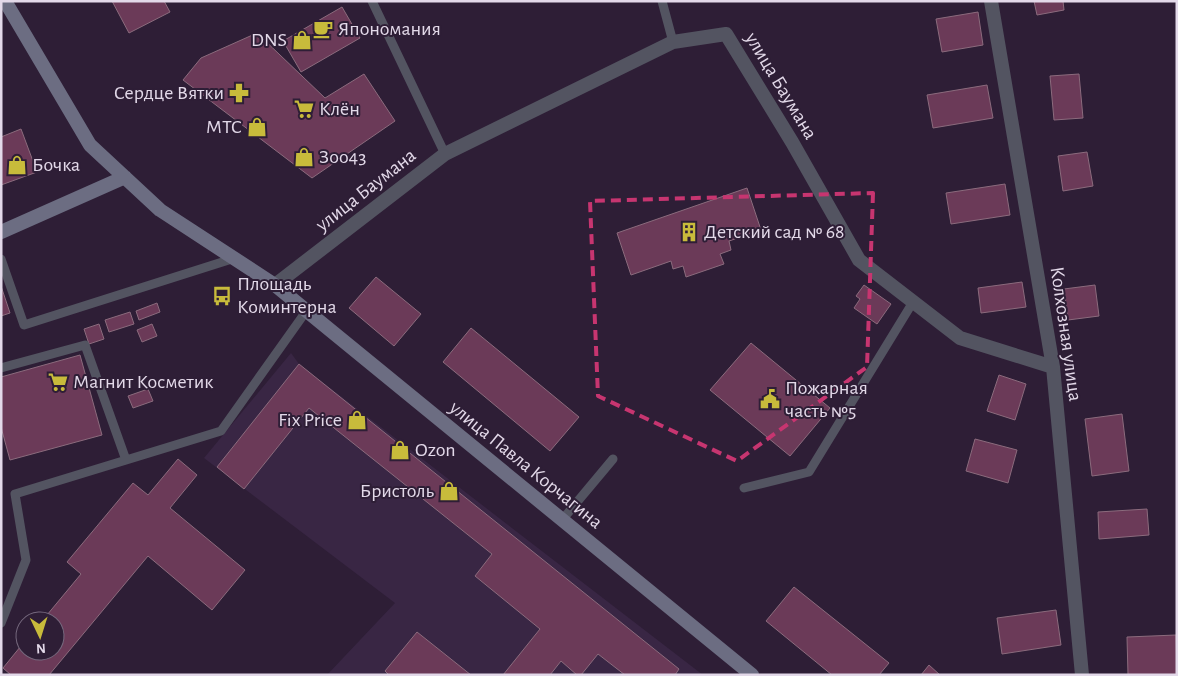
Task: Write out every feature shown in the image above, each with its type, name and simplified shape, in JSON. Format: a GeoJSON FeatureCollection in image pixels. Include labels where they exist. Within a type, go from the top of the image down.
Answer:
{"type":"FeatureCollection","features":[{"type":"Feature","properties":{"kind":"main road"},"geometry":{"type":"LineString","coordinates":[[1,232],[125,177],[90,145],[5,1]]}},
{"type":"Feature","properties":{"kind":"main road","name":"улица Павла Корчагина"},"geometry":{"type":"LineString","coordinates":[[125,177],[160,210],[275,285],[307,310],[745,673]]}},
{"type":"Feature","properties":{"kind":"street","name":"Колхозная улица"},"geometry":{"type":"LineString","coordinates":[[990,1],[1053,367],[1082,675]]}},
{"type":"Feature","properties":{"kind":"street","name":"улица Баумана"},"geometry":{"type":"LineString","coordinates":[[275,285],[445,154],[673,42],[726,34],[792,142],[859,260],[960,338],[1053,367]]}},
{"type":"Feature","properties":{"kind":"lane"},"geometry":{"type":"LineString","coordinates":[[372,1],[445,154]]}},
{"type":"Feature","properties":{"kind":"lane"},"geometry":{"type":"LineString","coordinates":[[662,1],[673,42]]}},
{"type":"Feature","properties":{"kind":"lane"},"geometry":{"type":"LineString","coordinates":[[1,259],[24,325],[234,258]]}},
{"type":"Feature","properties":{"kind":"lane"},"geometry":{"type":"LineString","coordinates":[[744,488],[809,472],[913,302]]}},
{"type":"Feature","properties":{"kind":"lane"},"geometry":{"type":"LineString","coordinates":[[1,623],[26,560],[15,494],[220,431],[307,310]]}},
{"type":"Feature","properties":{"kind":"lane"},"geometry":{"type":"LineString","coordinates":[[1,368],[84,345],[126,460]]}},
{"type":"Feature","properties":{"kind":"lane"},"geometry":{"type":"LineString","coordinates":[[562,520],[613,459]]}},
{"type":"Feature","properties":{"kind":"highlighted area"},"geometry":{"type":"Polygon","coordinates":[[[873,193],[867,367],[737,461],[598,396],[590,201],[873,193]]]}},
{"type":"Feature","properties":{"kind":"shaded area"},"geometry":{"type":"Polygon","coordinates":[[[291,353],[299,364],[703,675],[327,675],[395,603],[204,458],[291,353]]]}},
{"type":"Feature","properties":{"kind":"building"},"geometry":{"type":"Polygon","coordinates":[[[112,1],[164,1],[170,12],[129,33],[112,1]]]}},
{"type":"Feature","properties":{"kind":"building"},"geometry":{"type":"Polygon","coordinates":[[[1034,1],[1063,1],[1064,10],[1037,15],[1034,1]]]}},
{"type":"Feature","properties":{"kind":"building"},"geometry":{"type":"Polygon","coordinates":[[[342,7],[360,38],[301,72],[283,41],[342,7]]]}},
{"type":"Feature","properties":{"kind":"building"},"geometry":{"type":"Polygon","coordinates":[[[978,12],[983,45],[942,52],[936,19],[978,12]]]}},
{"type":"Feature","properties":{"kind":"building","name":"Клён"},"geometry":{"type":"Polygon","coordinates":[[[257,33],[325,98],[364,74],[395,121],[312,178],[183,80],[201,58],[257,33]]]}},
{"type":"Feature","properties":{"kind":"building"},"geometry":{"type":"Polygon","coordinates":[[[1079,74],[1083,118],[1054,120],[1050,76],[1079,74]]]}},
{"type":"Feature","properties":{"kind":"building"},"geometry":{"type":"Polygon","coordinates":[[[987,85],[993,118],[933,128],[927,95],[987,85]]]}},
{"type":"Feature","properties":{"kind":"building"},"geometry":{"type":"Polygon","coordinates":[[[21,129],[37,172],[1,185],[1,137],[21,129]]]}},
{"type":"Feature","properties":{"kind":"building"},"geometry":{"type":"Polygon","coordinates":[[[1087,152],[1093,186],[1063,191],[1058,156],[1087,152]]]}},
{"type":"Feature","properties":{"kind":"building"},"geometry":{"type":"Polygon","coordinates":[[[1005,184],[1010,215],[951,224],[946,193],[1005,184]]]}},
{"type":"Feature","properties":{"kind":"building","name":"Детский сад № 68"},"geometry":{"type":"Polygon","coordinates":[[[747,188],[761,230],[729,241],[731,250],[720,254],[724,264],[686,277],[683,266],[673,269],[671,261],[631,275],[617,233],[747,188]]]}},
{"type":"Feature","properties":{"kind":"building"},"geometry":{"type":"Polygon","coordinates":[[[376,277],[421,314],[394,346],[349,308],[376,277]]]}},
{"type":"Feature","properties":{"kind":"building"},"geometry":{"type":"Polygon","coordinates":[[[1022,282],[1026,307],[981,313],[978,288],[1022,282]]]}},
{"type":"Feature","properties":{"kind":"building"},"geometry":{"type":"Polygon","coordinates":[[[864,285],[891,304],[877,324],[854,308],[860,299],[856,296],[864,285]]]}},
{"type":"Feature","properties":{"kind":"building"},"geometry":{"type":"Polygon","coordinates":[[[1095,285],[1099,316],[1068,320],[1064,289],[1095,285]]]}},
{"type":"Feature","properties":{"kind":"building"},"geometry":{"type":"Polygon","coordinates":[[[1,286],[10,313],[1,316],[1,286]]]}},
{"type":"Feature","properties":{"kind":"building"},"geometry":{"type":"Polygon","coordinates":[[[157,303],[160,312],[139,320],[136,311],[157,303]]]}},
{"type":"Feature","properties":{"kind":"building"},"geometry":{"type":"Polygon","coordinates":[[[130,312],[134,324],[109,332],[105,320],[130,312]]]}},
{"type":"Feature","properties":{"kind":"building"},"geometry":{"type":"Polygon","coordinates":[[[99,324],[104,339],[89,344],[84,329],[99,324]]]}},
{"type":"Feature","properties":{"kind":"building"},"geometry":{"type":"Polygon","coordinates":[[[152,324],[157,336],[142,342],[137,330],[152,324]]]}},
{"type":"Feature","properties":{"kind":"building"},"geometry":{"type":"Polygon","coordinates":[[[471,328],[579,417],[550,451],[443,362],[471,328]]]}},
{"type":"Feature","properties":{"kind":"building","name":"Пожарная часть №5"},"geometry":{"type":"Polygon","coordinates":[[[751,343],[830,408],[790,456],[710,390],[751,343]]]}},
{"type":"Feature","properties":{"kind":"building"},"geometry":{"type":"Polygon","coordinates":[[[80,355],[102,435],[10,460],[1,427],[1,377],[80,355]]]}},
{"type":"Feature","properties":{"kind":"building"},"geometry":{"type":"Polygon","coordinates":[[[299,364],[679,669],[675,675],[625,675],[598,654],[581,675],[577,675],[561,661],[550,675],[503,675],[540,629],[475,576],[492,554],[309,408],[244,489],[217,467],[299,364]]]}},
{"type":"Feature","properties":{"kind":"building"},"geometry":{"type":"Polygon","coordinates":[[[999,375],[1026,384],[1015,420],[987,411],[999,375]]]}},
{"type":"Feature","properties":{"kind":"building"},"geometry":{"type":"Polygon","coordinates":[[[148,389],[153,401],[133,408],[128,396],[148,389]]]}},
{"type":"Feature","properties":{"kind":"building"},"geometry":{"type":"Polygon","coordinates":[[[1122,414],[1129,471],[1092,476],[1085,419],[1122,414]]]}},
{"type":"Feature","properties":{"kind":"building"},"geometry":{"type":"Polygon","coordinates":[[[975,439],[1017,450],[1008,483],[966,471],[975,439]]]}},
{"type":"Feature","properties":{"kind":"building"},"geometry":{"type":"Polygon","coordinates":[[[178,459],[197,475],[170,508],[245,570],[212,610],[148,556],[65,656],[65,611],[50,611],[81,574],[67,562],[133,483],[148,495],[178,459]]]}},
{"type":"Feature","properties":{"kind":"building"},"geometry":{"type":"Polygon","coordinates":[[[1147,509],[1149,535],[1099,539],[1098,512],[1147,509]]]}},
{"type":"Feature","properties":{"kind":"building"},"geometry":{"type":"Polygon","coordinates":[[[794,587],[889,663],[879,675],[832,675],[766,621],[794,587]]]}},
{"type":"Feature","properties":{"kind":"building"},"geometry":{"type":"Polygon","coordinates":[[[1056,610],[1061,645],[1002,654],[997,618],[1056,610]]]}},
{"type":"Feature","properties":{"kind":"building"},"geometry":{"type":"Polygon","coordinates":[[[417,632],[471,675],[389,675],[385,671],[417,632]]]}},
{"type":"Feature","properties":{"kind":"building"},"geometry":{"type":"Polygon","coordinates":[[[1176,635],[1177,675],[1128,675],[1127,637],[1176,635]]]}},
{"type":"Feature","properties":{"kind":"building"},"geometry":{"type":"Polygon","coordinates":[[[15,653],[15,661],[61,661],[49,675],[11,675],[3,668],[15,653]]]}},
{"type":"Feature","properties":{"kind":"building"},"geometry":{"type":"Polygon","coordinates":[[[929,665],[940,675],[921,675],[929,665]]]}},
{"type":"Feature","properties":{"kind":"place","name":"Япономания"},"geometry":{"type":"Point","coordinates":[323,29]}},
{"type":"Feature","properties":{"kind":"place","name":"DNS"},"geometry":{"type":"Point","coordinates":[302,40]}},
{"type":"Feature","properties":{"kind":"place","name":"Сердце Вятки"},"geometry":{"type":"Point","coordinates":[239,93]}},
{"type":"Feature","properties":{"kind":"place","name":"Клён"},"geometry":{"type":"Point","coordinates":[304,109]}},
{"type":"Feature","properties":{"kind":"place","name":"МТС"},"geometry":{"type":"Point","coordinates":[257,127]}},
{"type":"Feature","properties":{"kind":"place","name":"Зоо43"},"geometry":{"type":"Point","coordinates":[304,157]}},
{"type":"Feature","properties":{"kind":"place","name":"Бочка"},"geometry":{"type":"Point","coordinates":[17,165]}},
{"type":"Feature","properties":{"kind":"place","name":"Детский сад № 68"},"geometry":{"type":"Point","coordinates":[689,232]}},
{"type":"Feature","properties":{"kind":"place","name":"Площадь Коминтерна"},"geometry":{"type":"Point","coordinates":[222,296]}},
{"type":"Feature","properties":{"kind":"place","name":"Магнит Косметик"},"geometry":{"type":"Point","coordinates":[58,382]}},
{"type":"Feature","properties":{"kind":"place","name":"Пожарная часть №5"},"geometry":{"type":"Point","coordinates":[770,399]}},
{"type":"Feature","properties":{"kind":"place","name":"Fix Price"},"geometry":{"type":"Point","coordinates":[357,420]}},
{"type":"Feature","properties":{"kind":"place","name":"Ozon"},"geometry":{"type":"Point","coordinates":[400,450]}},
{"type":"Feature","properties":{"kind":"place","name":"Бристоль"},"geometry":{"type":"Point","coordinates":[449,491]}}]}
